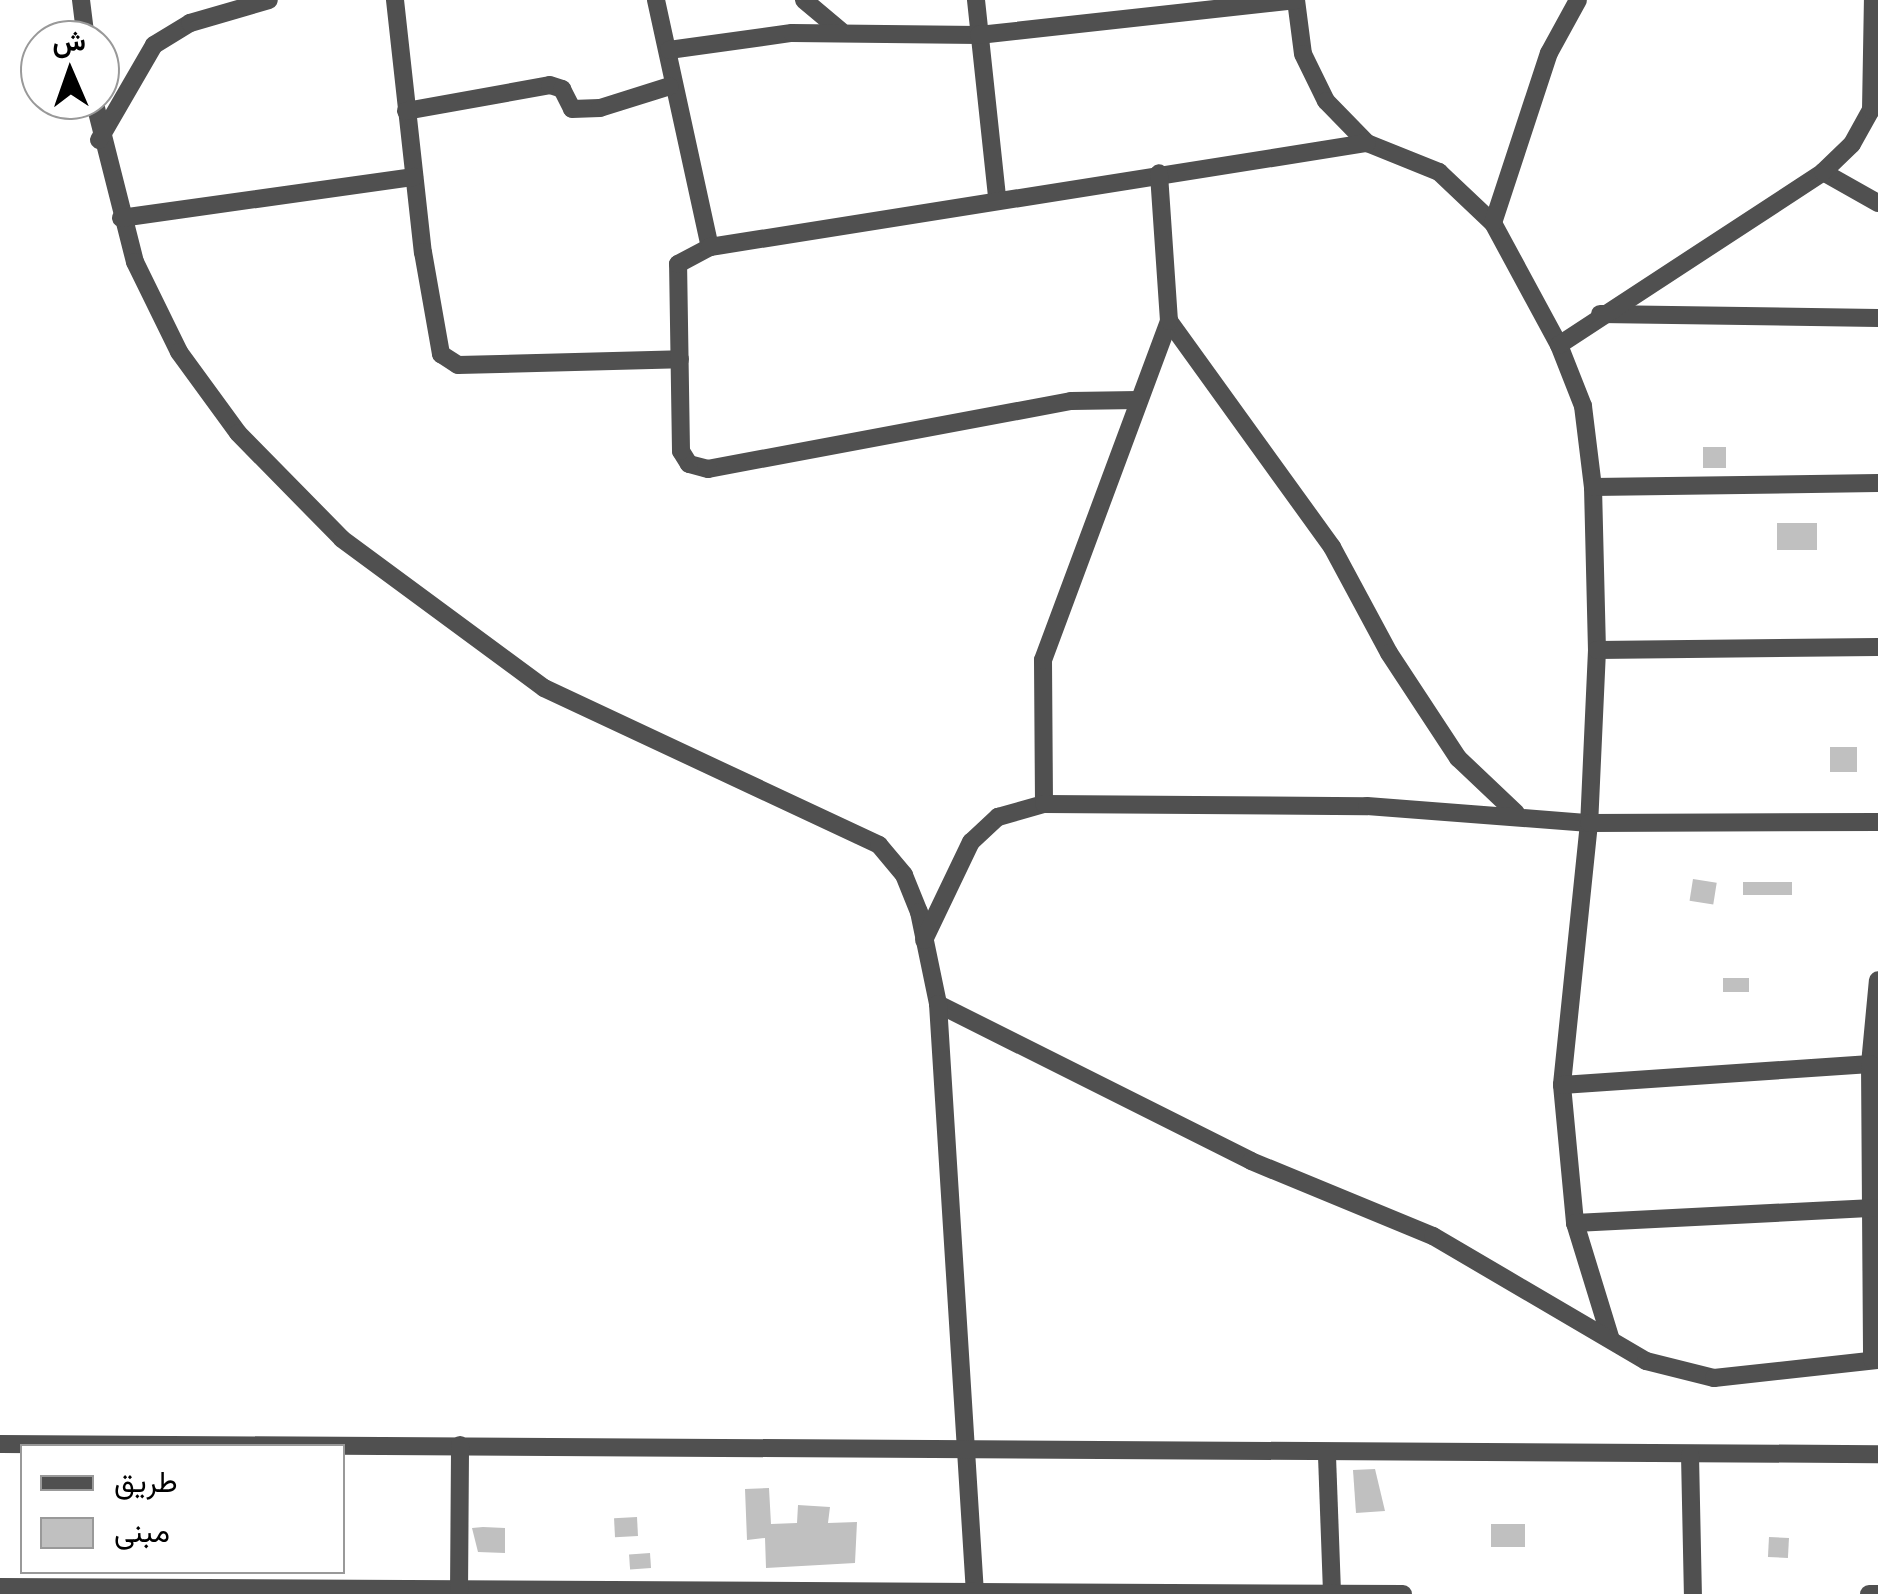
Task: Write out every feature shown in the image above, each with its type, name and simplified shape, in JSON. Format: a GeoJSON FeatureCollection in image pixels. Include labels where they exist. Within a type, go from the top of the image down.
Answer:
{"type":"FeatureCollection","features":[{"type":"Feature","properties":{"kind":"street"},"geometry":{"type":"LineString","coordinates":[[99,141],[154,45],[190,23],[269,0]]}},
{"type":"Feature","properties":{"kind":"street"},"geometry":{"type":"LineString","coordinates":[[395,0],[436,346],[449,361],[680,359]]}},
{"type":"Feature","properties":{"kind":"street"},"geometry":{"type":"LineString","coordinates":[[656,0],[669,50],[670,86],[696,168],[710,247]]}},
{"type":"Feature","properties":{"kind":"street"},"geometry":{"type":"LineString","coordinates":[[804,0],[841,32]]}},
{"type":"Feature","properties":{"kind":"street"},"geometry":{"type":"LineString","coordinates":[[976,0],[997,198]]}},
{"type":"Feature","properties":{"kind":"street"},"geometry":{"type":"LineString","coordinates":[[669,50],[841,32],[979,35],[1296,0],[1304,54],[1326,101],[1367,143],[1439,172],[1493,224],[1559,345],[1583,406],[1594,487],[1597,650],[1589,823],[1562,1085],[1575,1223],[1611,1340]]}},
{"type":"Feature","properties":{"kind":"street"},"geometry":{"type":"LineString","coordinates":[[1493,224],[1549,53],[1578,0]]}},
{"type":"Feature","properties":{"kind":"street"},"geometry":{"type":"LineString","coordinates":[[1559,345],[1600,314],[1823,172],[1852,144],[1872,110],[1877,72],[1873,0]]}},
{"type":"Feature","properties":{"kind":"street"},"geometry":{"type":"LineString","coordinates":[[406,111],[550,86],[562,89],[572,109],[600,108],[670,86]]}},
{"type":"Feature","properties":{"kind":"street"},"geometry":{"type":"LineString","coordinates":[[96,120],[121,218],[179,352],[238,433],[342,540],[544,688],[878,845],[904,875],[938,1004],[975,1592]]}},
{"type":"Feature","properties":{"kind":"street"},"geometry":{"type":"LineString","coordinates":[[1138,400],[1071,401],[708,469],[689,464],[681,451],[678,264],[710,247],[997,198],[1367,143]]}},
{"type":"Feature","properties":{"kind":"street"},"geometry":{"type":"LineString","coordinates":[[1823,172],[1878,203]]}},
{"type":"Feature","properties":{"kind":"street"},"geometry":{"type":"LineString","coordinates":[[1044,804],[1043,660],[1169,320],[1159,173]]}},
{"type":"Feature","properties":{"kind":"street"},"geometry":{"type":"LineString","coordinates":[[121,218],[414,176]]}},
{"type":"Feature","properties":{"kind":"street"},"geometry":{"type":"LineString","coordinates":[[1600,314],[1878,318]]}},
{"type":"Feature","properties":{"kind":"street"},"geometry":{"type":"LineString","coordinates":[[1169,320],[1332,546],[1389,653],[1458,758],[1516,813]]}},
{"type":"Feature","properties":{"kind":"street"},"geometry":{"type":"LineString","coordinates":[[1594,487],[1878,484]]}},
{"type":"Feature","properties":{"kind":"street"},"geometry":{"type":"LineString","coordinates":[[1597,650],[1878,648]]}},
{"type":"Feature","properties":{"kind":"street"},"geometry":{"type":"LineString","coordinates":[[924,940],[972,842],[998,817],[1044,804],[1516,813],[1589,823],[1878,822]]}},
{"type":"Feature","properties":{"kind":"street"},"geometry":{"type":"LineString","coordinates":[[938,1004],[1250,1160],[1433,1236],[1646,1360],[1714,1378],[1875,1360],[1870,1064],[1878,980]]}},
{"type":"Feature","properties":{"kind":"street"},"geometry":{"type":"LineString","coordinates":[[1562,1085],[1870,1064]]}},
{"type":"Feature","properties":{"kind":"street"},"geometry":{"type":"LineString","coordinates":[[1575,1223],[1872,1208]]}},
{"type":"Feature","properties":{"kind":"street"},"geometry":{"type":"LineString","coordinates":[[345,1446],[968,1449],[1327,1456],[1878,1454]]}},
{"type":"Feature","properties":{"kind":"street"},"geometry":{"type":"LineString","coordinates":[[458,1594],[460,1446]]}},
{"type":"Feature","properties":{"kind":"street"},"geometry":{"type":"LineString","coordinates":[[1690,1455],[1693,1594]]}},
{"type":"Feature","properties":{"kind":"street"},"geometry":{"type":"LineString","coordinates":[[1327,1456],[1332,1594]]}},
{"type":"Feature","properties":{"kind":"street"},"geometry":{"type":"LineString","coordinates":[[0,1587],[66,1579],[458,1594],[1403,1594]]}},
{"type":"Feature","properties":{"kind":"street"},"geometry":{"type":"LineString","coordinates":[[1869,1594],[1878,1594]]}},
{"type":"Feature","properties":{"kind":"building"},"geometry":{"type":"Polygon","coordinates":[[[1703,447],[1726,447],[1726,468],[1703,468],[1703,447]]]}},
{"type":"Feature","properties":{"kind":"building"},"geometry":{"type":"Polygon","coordinates":[[[1777,523],[1817,523],[1817,550],[1777,550],[1777,523]]]}},
{"type":"Feature","properties":{"kind":"building"},"geometry":{"type":"Polygon","coordinates":[[[1830,747],[1857,747],[1857,772],[1830,772],[1830,747]]]}},
{"type":"Feature","properties":{"kind":"building"},"geometry":{"type":"Polygon","coordinates":[[[1693,879],[1717,883],[1713,904],[1690,901],[1693,879]]]}},
{"type":"Feature","properties":{"kind":"building"},"geometry":{"type":"Polygon","coordinates":[[[1743,882],[1792,882],[1792,895],[1743,895],[1743,882]]]}},
{"type":"Feature","properties":{"kind":"building"},"geometry":{"type":"Polygon","coordinates":[[[1723,978],[1749,978],[1749,992],[1723,992],[1723,978]]]}},
{"type":"Feature","properties":{"kind":"building"},"geometry":{"type":"Polygon","coordinates":[[[1375,1469],[1385,1511],[1356,1513],[1353,1470],[1375,1469]]]}},
{"type":"Feature","properties":{"kind":"building"},"geometry":{"type":"Polygon","coordinates":[[[769,1488],[771,1524],[797,1523],[798,1505],[830,1507],[828,1523],[857,1522],[855,1563],[766,1568],[765,1538],[747,1540],[745,1489],[769,1488]]]}},
{"type":"Feature","properties":{"kind":"building"},"geometry":{"type":"Polygon","coordinates":[[[637,1517],[638,1536],[615,1537],[614,1518],[637,1517]]]}},
{"type":"Feature","properties":{"kind":"building"},"geometry":{"type":"Polygon","coordinates":[[[1491,1524],[1525,1524],[1525,1547],[1491,1547],[1491,1524]]]}},
{"type":"Feature","properties":{"kind":"building"},"geometry":{"type":"Polygon","coordinates":[[[472,1528],[505,1528],[505,1553],[478,1552],[472,1528]]]}},
{"type":"Feature","properties":{"kind":"building"},"geometry":{"type":"Polygon","coordinates":[[[1769,1537],[1789,1538],[1788,1558],[1768,1557],[1769,1537]]]}},
{"type":"Feature","properties":{"kind":"building"},"geometry":{"type":"Polygon","coordinates":[[[650,1553],[651,1568],[630,1569],[629,1554],[650,1553]]]}}]}
